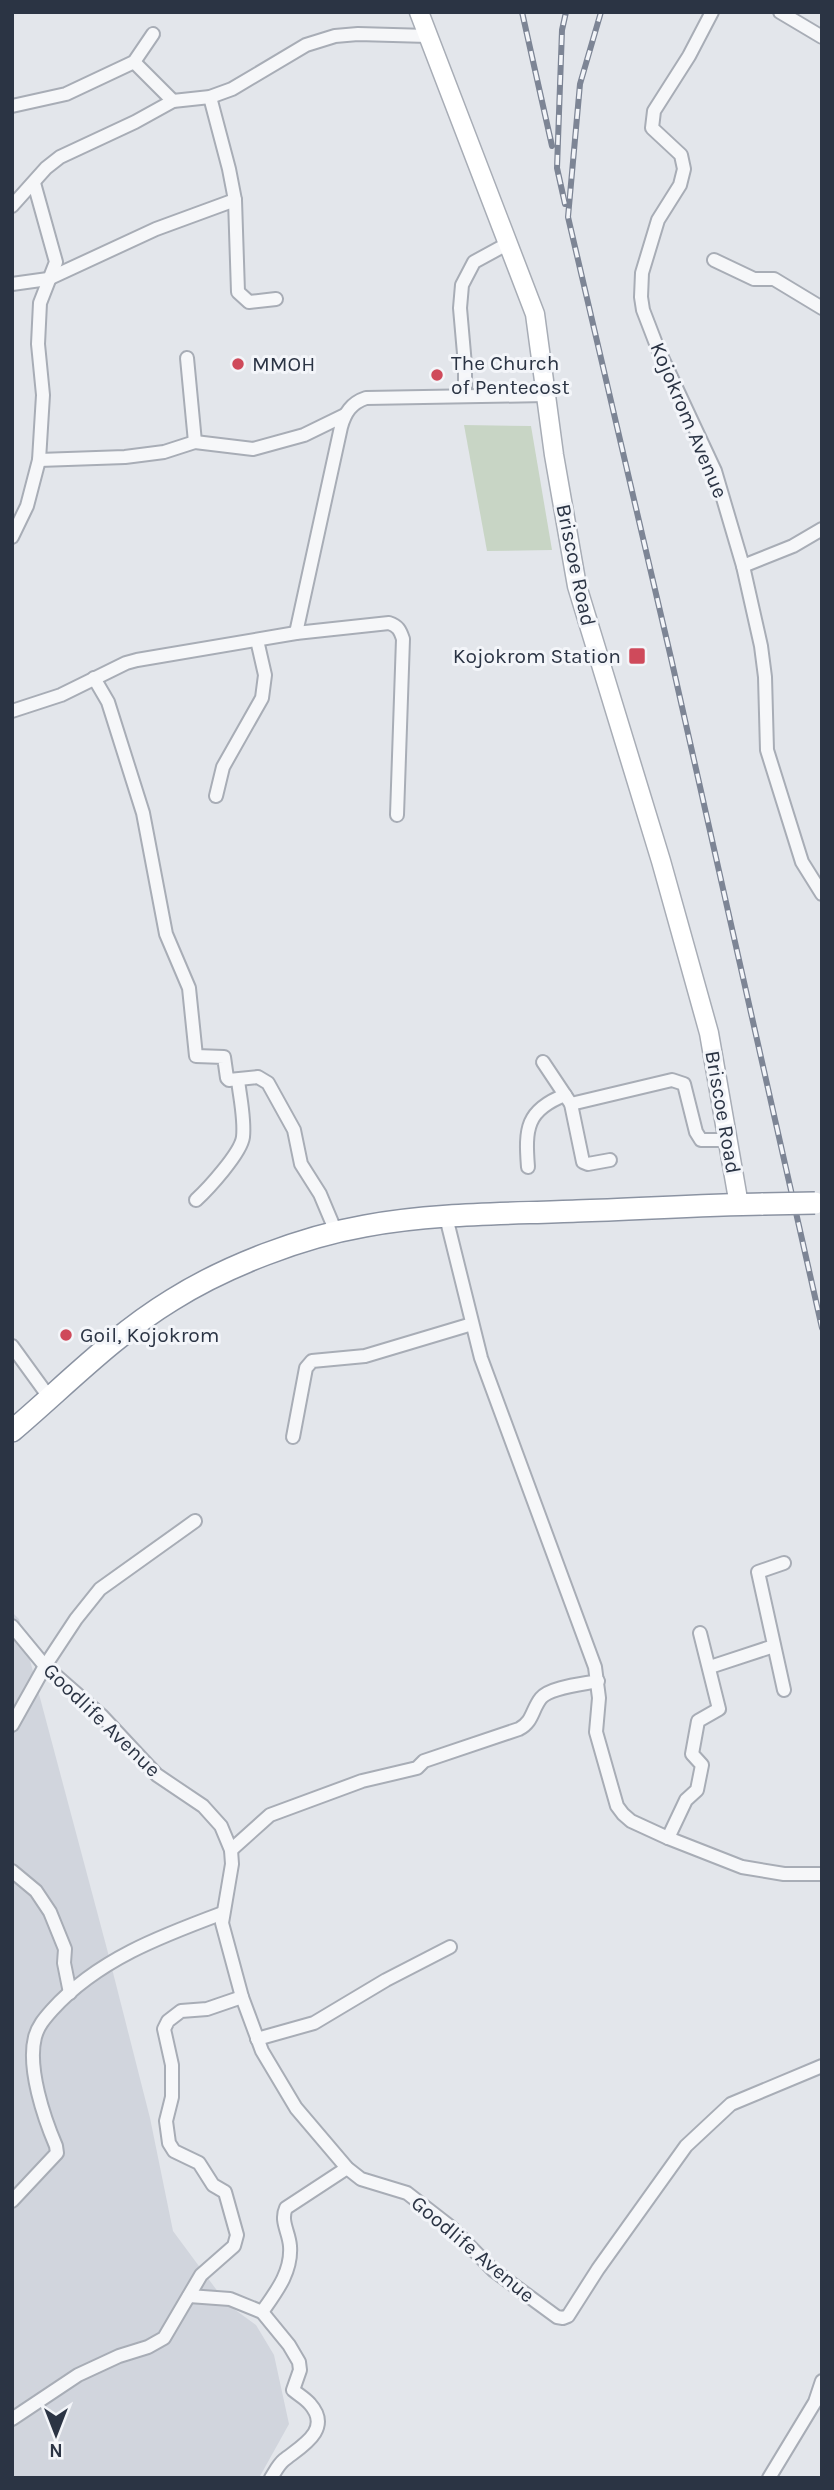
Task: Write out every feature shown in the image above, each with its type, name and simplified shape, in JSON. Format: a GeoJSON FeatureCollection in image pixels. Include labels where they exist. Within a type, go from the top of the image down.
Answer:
{"type":"FeatureCollection","features":[{"type":"Feature","properties":{"kind":"highway"},"geometry":{"type":"LineString","coordinates":[[12,1432],[133,1325],[173,1299],[270,1254],[336,1233],[366,1226],[446,1217],[819,1203]]}},
{"type":"Feature","properties":{"kind":"street","name":"Briscoe Road"},"geometry":{"type":"LineString","coordinates":[[419,12],[535,314],[545,395],[577,586],[690,963],[714,1055],[740,1205]]}},
{"type":"Feature","properties":{"kind":"street","name":"Kojokrom Avenue"},"geometry":{"type":"LineString","coordinates":[[712,12],[651,119],[656,133],[681,155],[684,169],[680,185],[657,220],[642,273],[641,297],[658,349],[715,471],[743,566],[764,662],[767,750],[802,862],[822,894]]}},
{"type":"Feature","properties":{"kind":"street"},"geometry":{"type":"LineString","coordinates":[[780,12],[822,37]]}},
{"type":"Feature","properties":{"kind":"street"},"geometry":{"type":"LineString","coordinates":[[12,106],[66,94],[134,62],[153,34]]}},
{"type":"Feature","properties":{"kind":"street"},"geometry":{"type":"LineString","coordinates":[[12,206],[46,168],[60,157],[173,101],[210,97],[232,89],[306,45],[322,39],[358,34],[428,36]]}},
{"type":"Feature","properties":{"kind":"street"},"geometry":{"type":"LineString","coordinates":[[134,62],[173,101]]}},
{"type":"Feature","properties":{"kind":"street"},"geometry":{"type":"LineString","coordinates":[[210,97],[235,200],[238,292],[249,302],[276,299]]}},
{"type":"Feature","properties":{"kind":"street"},"geometry":{"type":"LineString","coordinates":[[12,537],[30,496],[38,460],[43,395],[38,344],[40,303],[56,262],[34,183]]}},
{"type":"Feature","properties":{"kind":"street"},"geometry":{"type":"LineString","coordinates":[[12,284],[48,279],[156,229],[235,200]]}},
{"type":"Feature","properties":{"kind":"street"},"geometry":{"type":"LineString","coordinates":[[465,396],[466,365],[460,308],[462,285],[474,262],[507,244]]}},
{"type":"Feature","properties":{"kind":"street"},"geometry":{"type":"LineString","coordinates":[[714,260],[754,279],[774,279],[822,307]]}},
{"type":"Feature","properties":{"kind":"street"},"geometry":{"type":"LineString","coordinates":[[187,358],[195,442]]}},
{"type":"Feature","properties":{"kind":"street"},"geometry":{"type":"LineString","coordinates":[[296,633],[345,415],[354,403],[366,398],[545,395]]}},
{"type":"Feature","properties":{"kind":"street"},"geometry":{"type":"LineString","coordinates":[[38,460],[125,457],[164,452],[195,442],[253,449],[304,435],[345,415]]}},
{"type":"Feature","properties":{"kind":"street"},"geometry":{"type":"LineString","coordinates":[[743,566],[793,546],[822,529]]}},
{"type":"Feature","properties":{"kind":"street"},"geometry":{"type":"LineString","coordinates":[[12,712],[61,695],[137,660],[296,633],[380,623],[396,625],[403,639],[397,815]]}},
{"type":"Feature","properties":{"kind":"street"},"geometry":{"type":"LineString","coordinates":[[216,796],[223,766],[262,698],[265,676],[257,640]]}},
{"type":"Feature","properties":{"kind":"street"},"geometry":{"type":"LineString","coordinates":[[94,678],[108,702],[143,813],[166,934],[189,988],[195,1055],[224,1057],[229,1080],[258,1077],[268,1083],[294,1130],[301,1164],[320,1194],[336,1233]]}},
{"type":"Feature","properties":{"kind":"street"},"geometry":{"type":"LineString","coordinates":[[543,1062],[568,1100],[583,1162],[588,1164],[610,1160]]}},
{"type":"Feature","properties":{"kind":"street"},"geometry":{"type":"LineString","coordinates":[[196,1200],[210,1187],[242,1142],[238,1080]]}},
{"type":"Feature","properties":{"kind":"street"},"geometry":{"type":"LineString","coordinates":[[528,1167],[527,1129],[543,1105],[672,1080],[684,1084],[696,1132],[701,1140],[727,1140]]}},
{"type":"Feature","properties":{"kind":"street"},"geometry":{"type":"LineString","coordinates":[[446,1217],[481,1358],[596,1667],[596,1732],[617,1806],[631,1821],[742,1867],[784,1874],[822,1874]]}},
{"type":"Feature","properties":{"kind":"street"},"geometry":{"type":"LineString","coordinates":[[293,1437],[306,1368],[312,1361],[365,1356],[472,1324]]}},
{"type":"Feature","properties":{"kind":"street"},"geometry":{"type":"LineString","coordinates":[[12,1346],[49,1397]]}},
{"type":"Feature","properties":{"kind":"street"},"geometry":{"type":"LineString","coordinates":[[12,1725],[45,1666],[100,1589],[195,1521]]}},
{"type":"Feature","properties":{"kind":"street"},"geometry":{"type":"LineString","coordinates":[[784,1563],[758,1572],[784,1690]]}},
{"type":"Feature","properties":{"kind":"street","name":"Goodlife Avenue"},"geometry":{"type":"LineString","coordinates":[[12,1626],[45,1666],[102,1716],[157,1775],[203,1805],[221,1826],[231,1850],[232,1864],[222,1923],[242,1997],[257,2039],[296,2108],[347,2168],[361,2179],[407,2193],[452,2228],[493,2270],[557,2317],[568,2316],[598,2269],[686,2146],[731,2104],[822,2066]]}},
{"type":"Feature","properties":{"kind":"street"},"geometry":{"type":"LineString","coordinates":[[668,1838],[686,1800],[696,1792],[698,1786],[702,1765],[692,1754],[698,1721],[719,1709],[700,1633]]}},
{"type":"Feature","properties":{"kind":"street"},"geometry":{"type":"LineString","coordinates":[[710,1667],[774,1646]]}},
{"type":"Feature","properties":{"kind":"street"},"geometry":{"type":"LineString","coordinates":[[231,1850],[270,1815],[331,1791],[417,1768],[424,1761],[519,1729],[529,1723],[540,1699],[549,1692],[598,1681]]}},
{"type":"Feature","properties":{"kind":"street"},"geometry":{"type":"LineString","coordinates":[[12,1871],[36,1891],[50,1912],[65,1949],[64,1963],[70,1993]]}},
{"type":"Feature","properties":{"kind":"street"},"geometry":{"type":"LineString","coordinates":[[12,2201],[57,2153],[57,2146],[40,2103],[33,2054],[39,2025],[70,1993],[125,1954],[223,1913]]}},
{"type":"Feature","properties":{"kind":"street"},"geometry":{"type":"LineString","coordinates":[[257,2039],[314,2023],[386,1980],[450,1947]]}},
{"type":"Feature","properties":{"kind":"street"},"geometry":{"type":"LineString","coordinates":[[12,2419],[78,2375],[164,2338],[201,2275],[234,2246],[237,2235],[225,2192],[214,2185],[199,2163],[174,2151],[169,2143],[166,2121],[172,2097],[172,2064],[164,2029],[168,2021],[181,2011],[207,2008],[242,1997]]}},
{"type":"Feature","properties":{"kind":"street"},"geometry":{"type":"LineString","coordinates":[[262,2312],[282,2284],[287,2265],[290,2246],[283,2221],[286,2208],[347,2168]]}},
{"type":"Feature","properties":{"kind":"street"},"geometry":{"type":"LineString","coordinates":[[189,2296],[230,2299],[262,2312],[289,2344],[299,2362],[300,2370],[293,2390],[310,2403],[315,2412],[317,2421],[314,2436],[282,2461],[271,2478]]}},
{"type":"Feature","properties":{"kind":"street"},"geometry":{"type":"LineString","coordinates":[[769,2478],[815,2402],[822,2381]]}},
{"type":"Feature","properties":{"kind":"street"},"geometry":{"type":"LineString","coordinates":[[815,2402],[822,2416]]}},
{"type":"Feature","properties":{"kind":"shaded area"},"geometry":{"type":"Polygon","coordinates":[[[12,1612],[19,1619],[107,1949],[150,2118],[173,2231],[227,2304],[256,2325],[274,2355],[289,2424],[259,2478],[12,2478],[12,1612]]]}},
{"type":"Feature","properties":{"kind":"green space"},"geometry":{"type":"Polygon","coordinates":[[[464,425],[531,426],[552,550],[487,551],[464,425]]]}},
{"type":"Feature","properties":{"kind":"railway"},"geometry":{"type":"LineString","coordinates":[[522,12],[552,146]]}},
{"type":"Feature","properties":{"kind":"railway"},"geometry":{"type":"LineString","coordinates":[[565,204],[557,168],[562,30],[566,12]]}},
{"type":"Feature","properties":{"kind":"railway"},"geometry":{"type":"LineString","coordinates":[[601,12],[580,84],[568,217],[671,658],[822,1328]]}},
{"type":"Feature","properties":{"kind":"place","name":"MMOH"},"geometry":{"type":"Point","coordinates":[238,364]}},
{"type":"Feature","properties":{"kind":"place","name":"The Church of Pentecost"},"geometry":{"type":"Point","coordinates":[437,375]}},
{"type":"Feature","properties":{"kind":"place","name":"Kojokrom Station"},"geometry":{"type":"Point","coordinates":[637,656]}},
{"type":"Feature","properties":{"kind":"place","name":"Goil, Kojokrom"},"geometry":{"type":"Point","coordinates":[66,1335]}}]}
